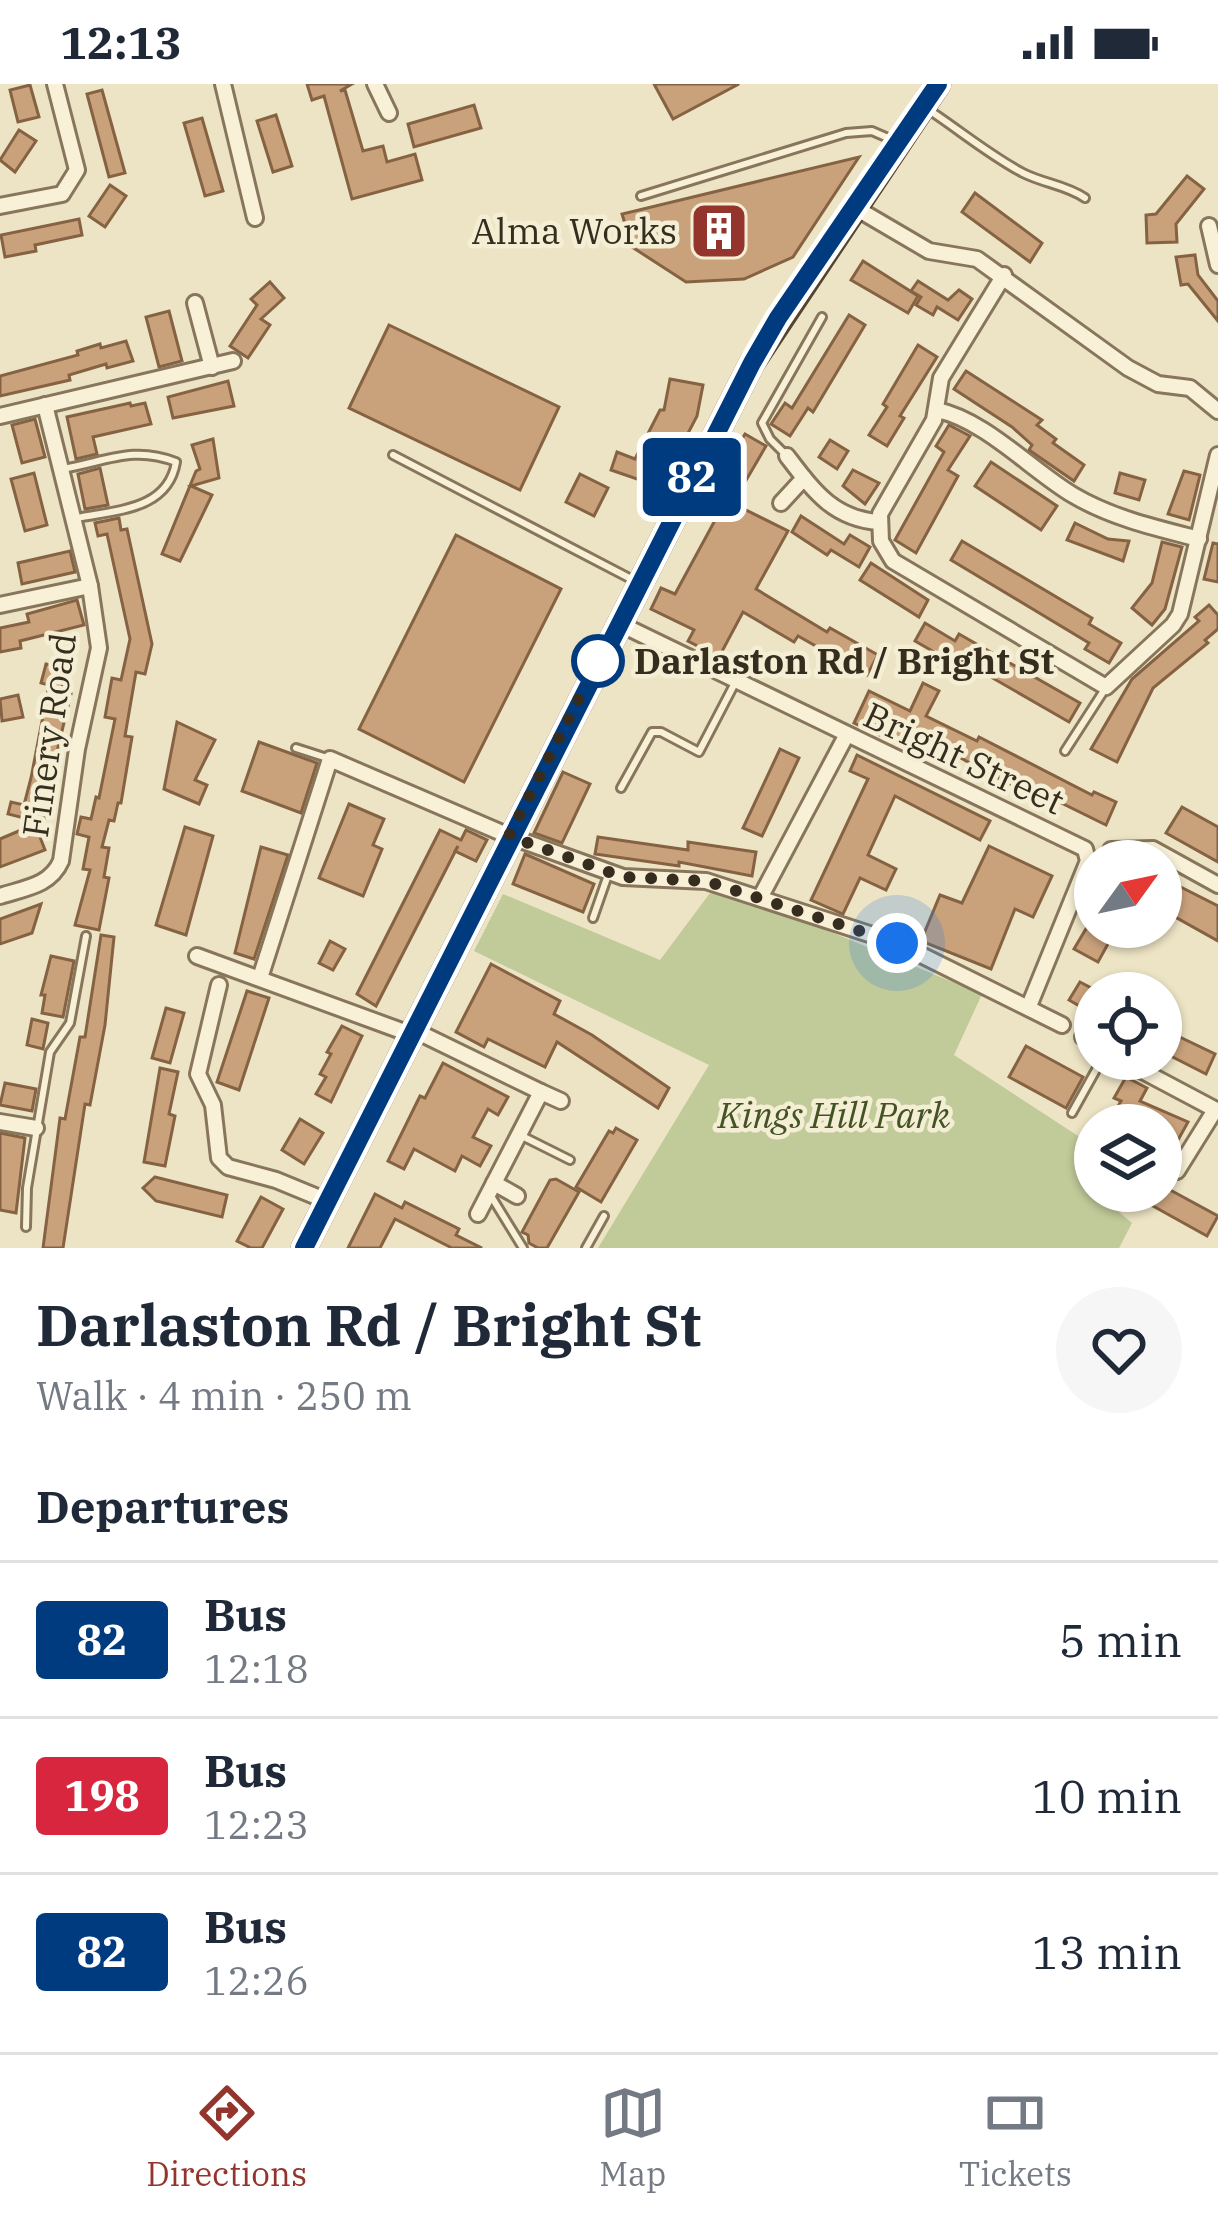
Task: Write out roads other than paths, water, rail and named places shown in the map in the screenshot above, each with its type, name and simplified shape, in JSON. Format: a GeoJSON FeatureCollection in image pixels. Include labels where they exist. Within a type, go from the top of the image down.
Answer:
{"type":"FeatureCollection","features":[{"type":"Feature","properties":{"kind":"main road"},"geometry":{"type":"LineString","coordinates":[[304,1248],[752,363],[938,84]]}},
{"type":"Feature","properties":{"kind":"street"},"geometry":{"type":"LineString","coordinates":[[0,206],[62,194],[72,183],[77,170],[55,84]]}},
{"type":"Feature","properties":{"kind":"street"},"geometry":{"type":"LineString","coordinates":[[223,84],[255,218]]}},
{"type":"Feature","properties":{"kind":"street"},"geometry":{"type":"LineString","coordinates":[[375,84],[389,113]]}},
{"type":"Feature","properties":{"kind":"street"},"geometry":{"type":"LineString","coordinates":[[854,207],[929,251],[977,259],[1128,368],[1157,384],[1190,388],[1218,411]]}},
{"type":"Feature","properties":{"kind":"street"},"geometry":{"type":"LineString","coordinates":[[1209,226],[1218,265]]}},
{"type":"Feature","properties":{"kind":"street"},"geometry":{"type":"LineString","coordinates":[[1004,275],[941,378],[938,410],[884,506],[879,522],[881,541],[893,561],[1106,687],[1173,626],[1187,596],[1218,455]]}},
{"type":"Feature","properties":{"kind":"street"},"geometry":{"type":"LineString","coordinates":[[195,303],[212,367]]}},
{"type":"Feature","properties":{"kind":"street"},"geometry":{"type":"LineString","coordinates":[[0,416],[233,361]]}},
{"type":"Feature","properties":{"kind":"street","name":"Finery Road"},"geometry":{"type":"LineString","coordinates":[[0,896],[44,883],[55,876],[62,861],[77,749],[99,648],[46,405]]}},
{"type":"Feature","properties":{"kind":"street"},"geometry":{"type":"LineString","coordinates":[[938,410],[970,420],[1046,478],[1096,507],[1199,539]]}},
{"type":"Feature","properties":{"kind":"street"},"geometry":{"type":"LineString","coordinates":[[787,456],[831,508],[851,518],[879,522]]}},
{"type":"Feature","properties":{"kind":"street"},"geometry":{"type":"LineString","coordinates":[[781,503],[804,478]]}},
{"type":"Feature","properties":{"kind":"street"},"geometry":{"type":"LineString","coordinates":[[0,605],[89,586]]}},
{"type":"Feature","properties":{"kind":"street","name":"Bright Street"},"geometry":{"type":"LineString","coordinates":[[618,622],[1080,845],[1088,854],[1029,1006]]}},
{"type":"Feature","properties":{"kind":"street"},"geometry":{"type":"LineString","coordinates":[[760,898],[846,736]]}},
{"type":"Feature","properties":{"kind":"street"},"geometry":{"type":"LineString","coordinates":[[260,978],[330,759],[509,836],[623,877],[706,881],[897,943],[1062,1025]]}},
{"type":"Feature","properties":{"kind":"street"},"geometry":{"type":"LineString","coordinates":[[1182,865],[1218,885]]}},
{"type":"Feature","properties":{"kind":"street"},"geometry":{"type":"LineString","coordinates":[[197,956],[410,1034],[424,1035],[561,1101]]}},
{"type":"Feature","properties":{"kind":"street"},"geometry":{"type":"LineString","coordinates":[[219,985],[198,1074],[213,1105],[219,1158],[228,1167],[276,1180],[327,1202]]}},
{"type":"Feature","properties":{"kind":"street"},"geometry":{"type":"LineString","coordinates":[[1159,1080],[1214,1109]]}},
{"type":"Feature","properties":{"kind":"street"},"geometry":{"type":"LineString","coordinates":[[1182,1163],[1214,1109],[1218,1087]]}},
{"type":"Feature","properties":{"kind":"street"},"geometry":{"type":"LineString","coordinates":[[478,1214],[541,1092]]}},
{"type":"Feature","properties":{"kind":"street"},"geometry":{"type":"LineString","coordinates":[[0,1122],[37,1128]]}},
{"type":"Feature","properties":{"kind":"street"},"geometry":{"type":"LineString","coordinates":[[492,1188],[517,1196]]}},
{"type":"Feature","properties":{"kind":"lane"},"geometry":{"type":"LineString","coordinates":[[922,106],[1024,173],[1056,187],[1066,186],[1085,198]]}},
{"type":"Feature","properties":{"kind":"lane"},"geometry":{"type":"LineString","coordinates":[[641,196],[846,133],[872,130],[898,142]]}},
{"type":"Feature","properties":{"kind":"lane"},"geometry":{"type":"LineString","coordinates":[[787,456],[762,423],[822,317]]}},
{"type":"Feature","properties":{"kind":"lane"},"geometry":{"type":"LineString","coordinates":[[62,470],[152,452],[176,462],[168,486],[153,501],[74,519]]}},
{"type":"Feature","properties":{"kind":"lane"},"geometry":{"type":"LineString","coordinates":[[393,455],[638,583]]}},
{"type":"Feature","properties":{"kind":"lane"},"geometry":{"type":"LineString","coordinates":[[621,788],[652,732],[699,752],[736,682]]}},
{"type":"Feature","properties":{"kind":"lane"},"geometry":{"type":"LineString","coordinates":[[1065,751],[1106,687]]}},
{"type":"Feature","properties":{"kind":"lane"},"geometry":{"type":"LineString","coordinates":[[296,748],[330,759]]}},
{"type":"Feature","properties":{"kind":"lane"},"geometry":{"type":"LineString","coordinates":[[592,918],[610,872]]}},
{"type":"Feature","properties":{"kind":"lane"},"geometry":{"type":"LineString","coordinates":[[26,1227],[27,1188],[50,1052],[70,1023],[86,936]]}},
{"type":"Feature","properties":{"kind":"lane"},"geometry":{"type":"LineString","coordinates":[[1072,1113],[1090,1080]]}},
{"type":"Feature","properties":{"kind":"lane"},"geometry":{"type":"LineString","coordinates":[[518,1135],[570,1160]]}},
{"type":"Feature","properties":{"kind":"lane"},"geometry":{"type":"LineString","coordinates":[[492,1188],[522,1248]]}},
{"type":"Feature","properties":{"kind":"lane"},"geometry":{"type":"LineString","coordinates":[[586,1248],[604,1216]]}},
{"type":"Feature","properties":{"kind":"place","name":"Alma Works"},"geometry":{"type":"Point","coordinates":[719,231]}},
{"type":"Feature","properties":{"kind":"place","name":"Darlaston Rd / Bright St"},"geometry":{"type":"Point","coordinates":[598,661]}},
{"type":"Feature","properties":{"kind":"park label","name":"Kings Hill Park"},"geometry":{"type":"Point","coordinates":[834,1115]}}]}
